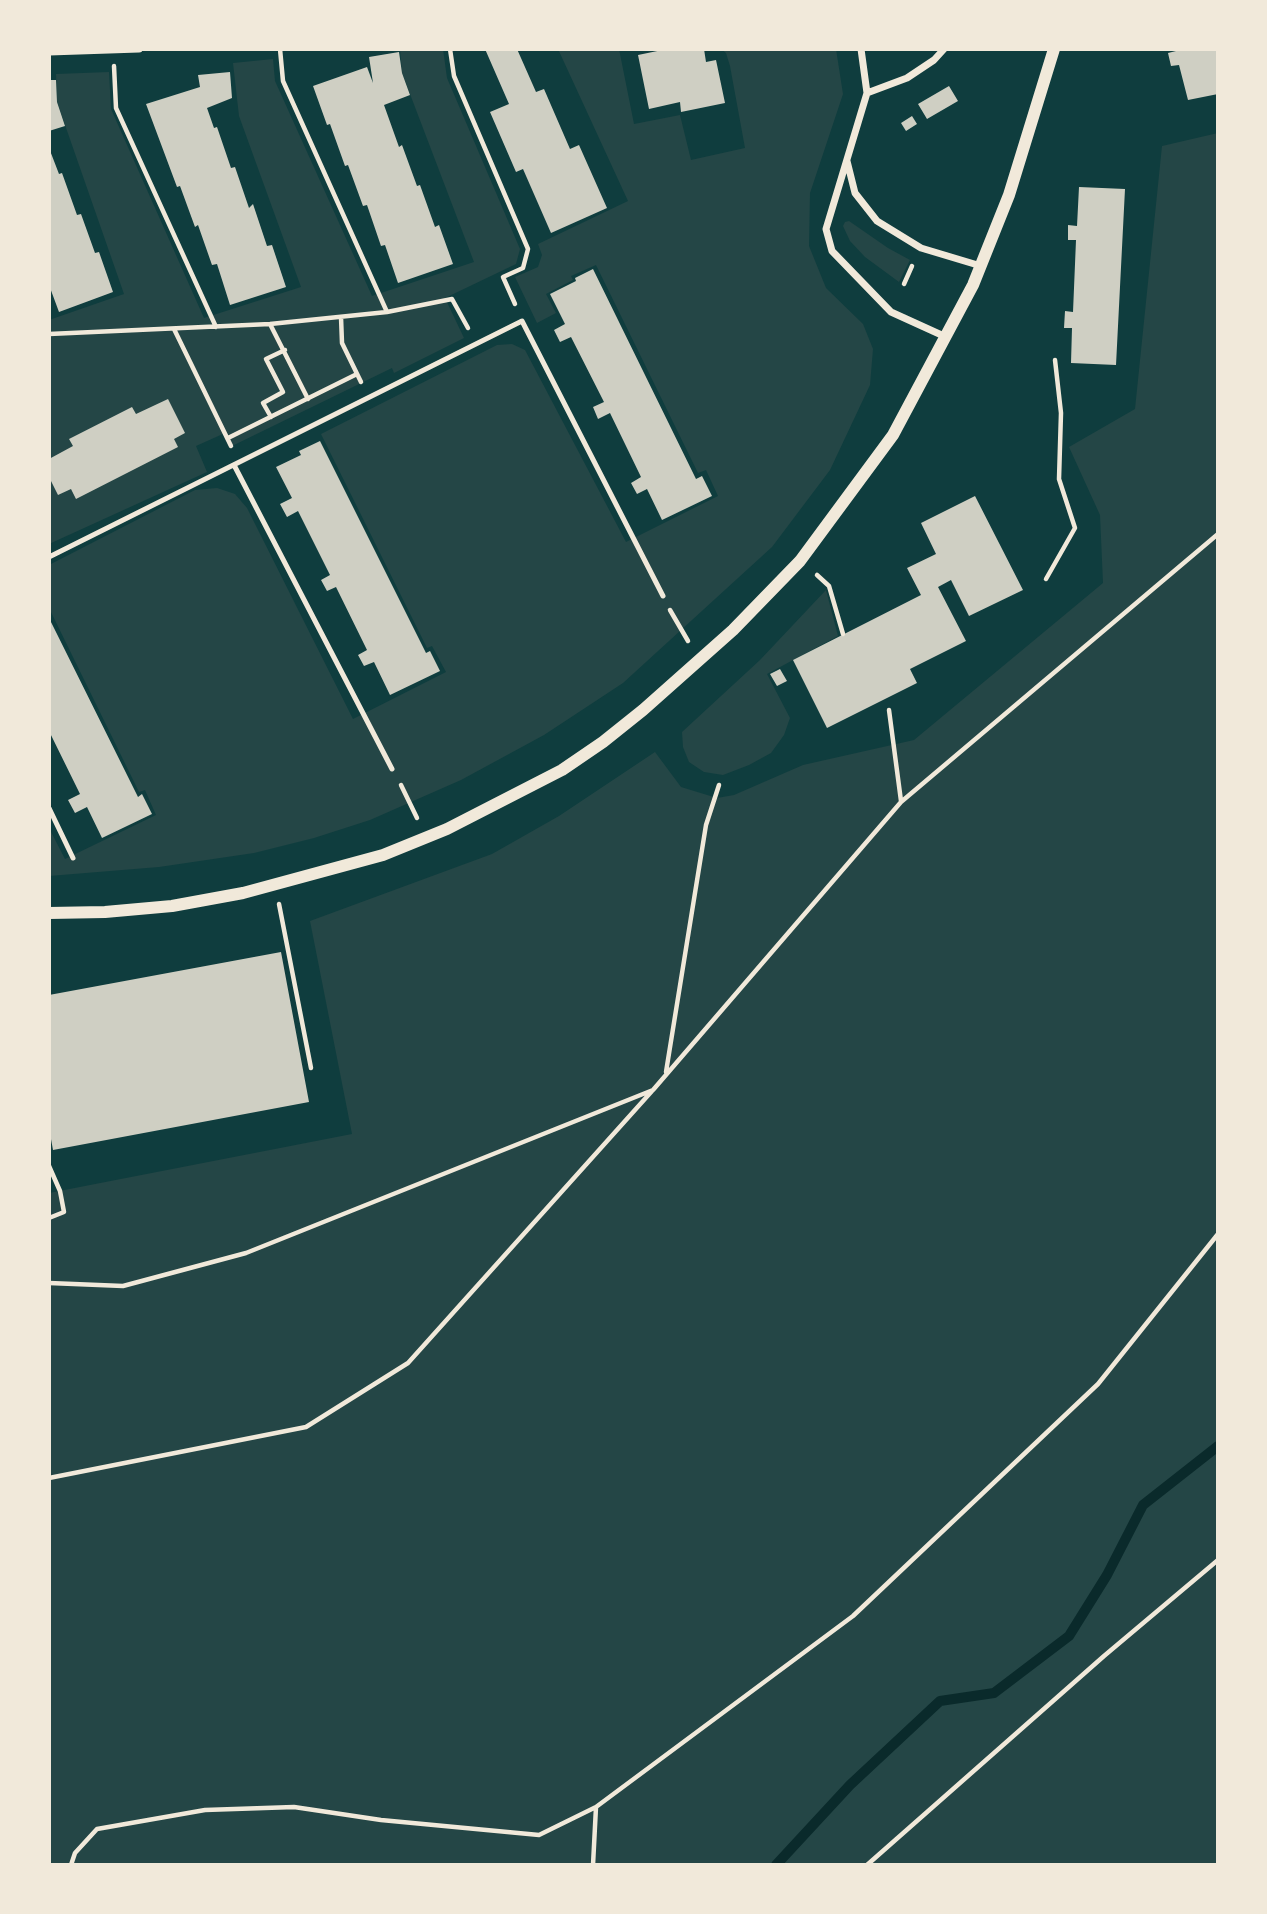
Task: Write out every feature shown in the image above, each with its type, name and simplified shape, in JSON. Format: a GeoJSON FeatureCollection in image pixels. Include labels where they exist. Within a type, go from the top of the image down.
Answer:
{"type":"FeatureCollection","features":[{"type":"Feature","properties":{"kind":"street"},"geometry":{"type":"LineString","coordinates":[[49,52],[139,49]]}},
{"type":"Feature","properties":{"kind":"street"},"geometry":{"type":"LineString","coordinates":[[861,49],[867,93],[826,229],[832,251],[891,312],[947,337]]}},
{"type":"Feature","properties":{"kind":"street"},"geometry":{"type":"LineString","coordinates":[[867,93],[907,78],[934,60],[944,49]]}},
{"type":"Feature","properties":{"kind":"street"},"geometry":{"type":"LineString","coordinates":[[49,913],[105,912],[172,906],[243,893],[383,855],[426,839],[562,770],[603,742],[701,660],[800,561],[880,454],[908,409],[981,266],[1009,195],[1054,49]]}},
{"type":"Feature","properties":{"kind":"street"},"geometry":{"type":"LineString","coordinates":[[847,160],[855,193],[877,221],[921,247],[981,266]]}},
{"type":"Feature","properties":{"kind":"lane"},"geometry":{"type":"LineString","coordinates":[[49,557],[522,321],[663,596]]}},
{"type":"Feature","properties":{"kind":"lane"},"geometry":{"type":"LineString","coordinates":[[237,463],[392,769]]}},
{"type":"Feature","properties":{"kind":"lane"},"geometry":{"type":"LineString","coordinates":[[49,808],[73,858]]}},
{"type":"Feature","properties":{"kind":"path"},"geometry":{"type":"LineString","coordinates":[[280,49],[283,81],[387,312]]}},
{"type":"Feature","properties":{"kind":"path"},"geometry":{"type":"LineString","coordinates":[[450,49],[454,76],[528,249],[523,268],[503,277],[522,321]]}},
{"type":"Feature","properties":{"kind":"path"},"geometry":{"type":"LineString","coordinates":[[114,72],[116,108],[216,327]]}},
{"type":"Feature","properties":{"kind":"path"},"geometry":{"type":"LineString","coordinates":[[904,284],[914,262]]}},
{"type":"Feature","properties":{"kind":"path"},"geometry":{"type":"LineString","coordinates":[[49,334],[270,324],[387,312],[452,299],[477,344]]}},
{"type":"Feature","properties":{"kind":"path"},"geometry":{"type":"LineString","coordinates":[[341,317],[342,343],[361,380]]}},
{"type":"Feature","properties":{"kind":"path"},"geometry":{"type":"LineString","coordinates":[[270,324],[308,398]]}},
{"type":"Feature","properties":{"kind":"path"},"geometry":{"type":"LineString","coordinates":[[174,329],[228,438],[237,463]]}},
{"type":"Feature","properties":{"kind":"path"},"geometry":{"type":"LineString","coordinates":[[271,416],[263,403],[283,392],[266,359],[285,350]]}},
{"type":"Feature","properties":{"kind":"path"},"geometry":{"type":"LineString","coordinates":[[1046,579],[1075,528],[1059,479],[1061,413],[1055,360]]}},
{"type":"Feature","properties":{"kind":"path"},"geometry":{"type":"LineString","coordinates":[[228,438],[357,374]]}},
{"type":"Feature","properties":{"kind":"path"},"geometry":{"type":"LineString","coordinates":[[49,1478],[306,1427],[408,1363],[653,1090],[901,802],[1218,534]]}},
{"type":"Feature","properties":{"kind":"path"},"geometry":{"type":"LineString","coordinates":[[829,586],[844,634]]}},
{"type":"Feature","properties":{"kind":"path"},"geometry":{"type":"LineString","coordinates":[[889,710],[901,802]]}},
{"type":"Feature","properties":{"kind":"path"},"geometry":{"type":"LineString","coordinates":[[666,1073],[706,825],[719,785]]}},
{"type":"Feature","properties":{"kind":"path"},"geometry":{"type":"LineString","coordinates":[[283,925],[311,1068]]}},
{"type":"Feature","properties":{"kind":"path"},"geometry":{"type":"LineString","coordinates":[[49,1283],[123,1286],[246,1253],[653,1090]]}},
{"type":"Feature","properties":{"kind":"path"},"geometry":{"type":"LineString","coordinates":[[49,1166],[60,1191],[64,1212],[49,1217]]}},
{"type":"Feature","properties":{"kind":"path"},"geometry":{"type":"LineString","coordinates":[[71,1865],[75,1853],[97,1829],[205,1810],[294,1807],[381,1820],[539,1835],[596,1807],[853,1616],[1098,1384],[1218,1234]]}},
{"type":"Feature","properties":{"kind":"path"},"geometry":{"type":"LineString","coordinates":[[867,1865],[1104,1656],[1218,1560]]}},
{"type":"Feature","properties":{"kind":"path"},"geometry":{"type":"LineString","coordinates":[[593,1865],[596,1807]]}},
{"type":"Feature","properties":{"kind":"shaded area"},"geometry":{"type":"Polygon","coordinates":[[[400,49],[443,49],[447,78],[520,249],[516,264],[445,298],[464,338],[394,373],[392,368],[232,446],[225,433],[196,446],[207,472],[49,544],[49,320],[124,294],[57,102],[56,74],[109,72],[111,109],[204,318],[301,287],[239,116],[233,63],[273,59],[275,81],[372,296],[474,262],[402,73],[400,49]]]}},
{"type":"Feature","properties":{"kind":"shaded area"},"geometry":{"type":"Polygon","coordinates":[[[558,49],[619,49],[634,124],[680,115],[691,160],[745,148],[730,66],[726,53],[721,49],[836,49],[843,94],[810,193],[809,246],[826,288],[863,324],[873,349],[870,385],[830,470],[772,547],[623,683],[544,735],[461,780],[370,820],[254,853],[159,867],[49,876],[49,828],[65,859],[156,815],[145,790],[139,792],[49,608],[49,565],[195,490],[217,488],[235,494],[247,508],[353,719],[446,672],[432,646],[427,648],[321,434],[497,345],[512,344],[525,350],[626,542],[718,496],[706,470],[698,473],[596,265],[571,276],[573,280],[546,294],[556,313],[537,323],[515,277],[538,267],[542,255],[538,244],[628,201],[558,49]]]}},
{"type":"Feature","properties":{"kind":"shaded area"},"geometry":{"type":"Polygon","coordinates":[[[1218,133],[1218,1865],[49,1865],[49,1193],[352,1134],[310,921],[492,854],[559,816],[655,752],[681,787],[717,798],[734,795],[803,765],[914,740],[1103,583],[1100,515],[1069,447],[1135,409],[1162,146],[1218,133]]]}},
{"type":"Feature","properties":{"kind":"shaded area"},"geometry":{"type":"Polygon","coordinates":[[[849,221],[910,260],[899,282],[865,257],[850,241],[843,226],[849,221]]]}},
{"type":"Feature","properties":{"kind":"shaded area"},"geometry":{"type":"Polygon","coordinates":[[[826,590],[838,636],[767,674],[790,718],[784,735],[771,753],[723,775],[704,772],[689,762],[683,747],[682,732],[760,660],[826,590]]]}},
{"type":"Feature","properties":{"kind":"building"},"geometry":{"type":"Polygon","coordinates":[[[485,49],[517,49],[536,92],[544,89],[570,149],[579,145],[607,208],[551,233],[523,169],[516,172],[490,112],[509,104],[485,49]]]}},
{"type":"Feature","properties":{"kind":"building"},"geometry":{"type":"Polygon","coordinates":[[[667,49],[704,49],[706,62],[716,60],[725,103],[681,112],[680,102],[649,109],[638,55],[667,49]]]}},
{"type":"Feature","properties":{"kind":"building"},"geometry":{"type":"Polygon","coordinates":[[[1176,49],[1218,49],[1218,94],[1188,100],[1179,65],[1171,66],[1168,53],[1176,49]]]}},
{"type":"Feature","properties":{"kind":"building"},"geometry":{"type":"Polygon","coordinates":[[[399,52],[402,73],[410,95],[384,105],[399,147],[402,145],[435,227],[439,225],[453,264],[398,283],[385,245],[381,246],[367,205],[363,206],[313,86],[367,67],[373,83],[369,57],[399,52]]]}},
{"type":"Feature","properties":{"kind":"building"},"geometry":{"type":"Polygon","coordinates":[[[230,72],[232,98],[207,108],[214,128],[217,127],[231,168],[235,167],[249,208],[253,204],[267,246],[272,245],[286,287],[230,305],[217,264],[212,265],[198,225],[195,227],[180,186],[177,187],[146,104],[200,87],[198,75],[230,72]]]}},
{"type":"Feature","properties":{"kind":"building"},"geometry":{"type":"Polygon","coordinates":[[[49,80],[56,80],[57,102],[65,126],[49,131],[49,80]]]}},
{"type":"Feature","properties":{"kind":"building"},"geometry":{"type":"Polygon","coordinates":[[[949,86],[958,101],[927,119],[918,104],[949,86]]]}},
{"type":"Feature","properties":{"kind":"building"},"geometry":{"type":"Polygon","coordinates":[[[912,116],[917,124],[906,131],[901,123],[912,116]]]}},
{"type":"Feature","properties":{"kind":"building"},"geometry":{"type":"Polygon","coordinates":[[[49,148],[59,174],[62,173],[77,215],[81,214],[95,253],[99,252],[113,292],[59,312],[49,285],[49,148]]]}},
{"type":"Feature","properties":{"kind":"building"},"geometry":{"type":"Polygon","coordinates":[[[1079,187],[1125,189],[1116,365],[1071,363],[1072,328],[1064,328],[1065,311],[1073,312],[1076,240],[1068,240],[1068,225],[1077,226],[1079,187]]]}},
{"type":"Feature","properties":{"kind":"building"},"geometry":{"type":"Polygon","coordinates":[[[593,269],[696,479],[702,476],[712,496],[662,520],[647,489],[637,494],[631,483],[641,477],[610,413],[598,419],[593,407],[604,402],[571,337],[560,342],[554,330],[565,324],[550,294],[593,269]]]}},
{"type":"Feature","properties":{"kind":"building"},"geometry":{"type":"Polygon","coordinates":[[[168,399],[185,433],[174,439],[178,447],[76,499],[71,489],[58,495],[49,477],[49,459],[73,446],[69,439],[132,407],[136,414],[168,399]]]}},
{"type":"Feature","properties":{"kind":"building"},"geometry":{"type":"Polygon","coordinates":[[[320,441],[426,653],[430,651],[440,671],[390,695],[374,662],[364,666],[358,655],[367,650],[336,587],[327,591],[321,580],[330,575],[298,511],[287,517],[280,504],[292,498],[276,467],[301,455],[299,451],[320,441]]]}},
{"type":"Feature","properties":{"kind":"building"},"geometry":{"type":"Polygon","coordinates":[[[975,496],[1023,590],[969,616],[951,580],[938,587],[966,641],[910,669],[917,683],[827,728],[793,660],[921,595],[907,568],[936,554],[921,523],[975,496]]]}},
{"type":"Feature","properties":{"kind":"building"},"geometry":{"type":"Polygon","coordinates":[[[49,618],[138,797],[142,794],[152,814],[102,838],[87,807],[75,813],[68,800],[80,794],[49,731],[49,618]]]}},
{"type":"Feature","properties":{"kind":"building"},"geometry":{"type":"Polygon","coordinates":[[[780,669],[787,681],[777,686],[770,674],[780,669]]]}},
{"type":"Feature","properties":{"kind":"building"},"geometry":{"type":"Polygon","coordinates":[[[281,952],[309,1102],[53,1150],[49,1128],[49,995],[281,952]]]}},
{"type":"Feature","properties":{"kind":"waterway"},"geometry":{"type":"LineString","coordinates":[[776,1865],[850,1785],[940,1701],[994,1693],[1069,1636],[1107,1575],[1143,1505],[1218,1446]]}}]}
